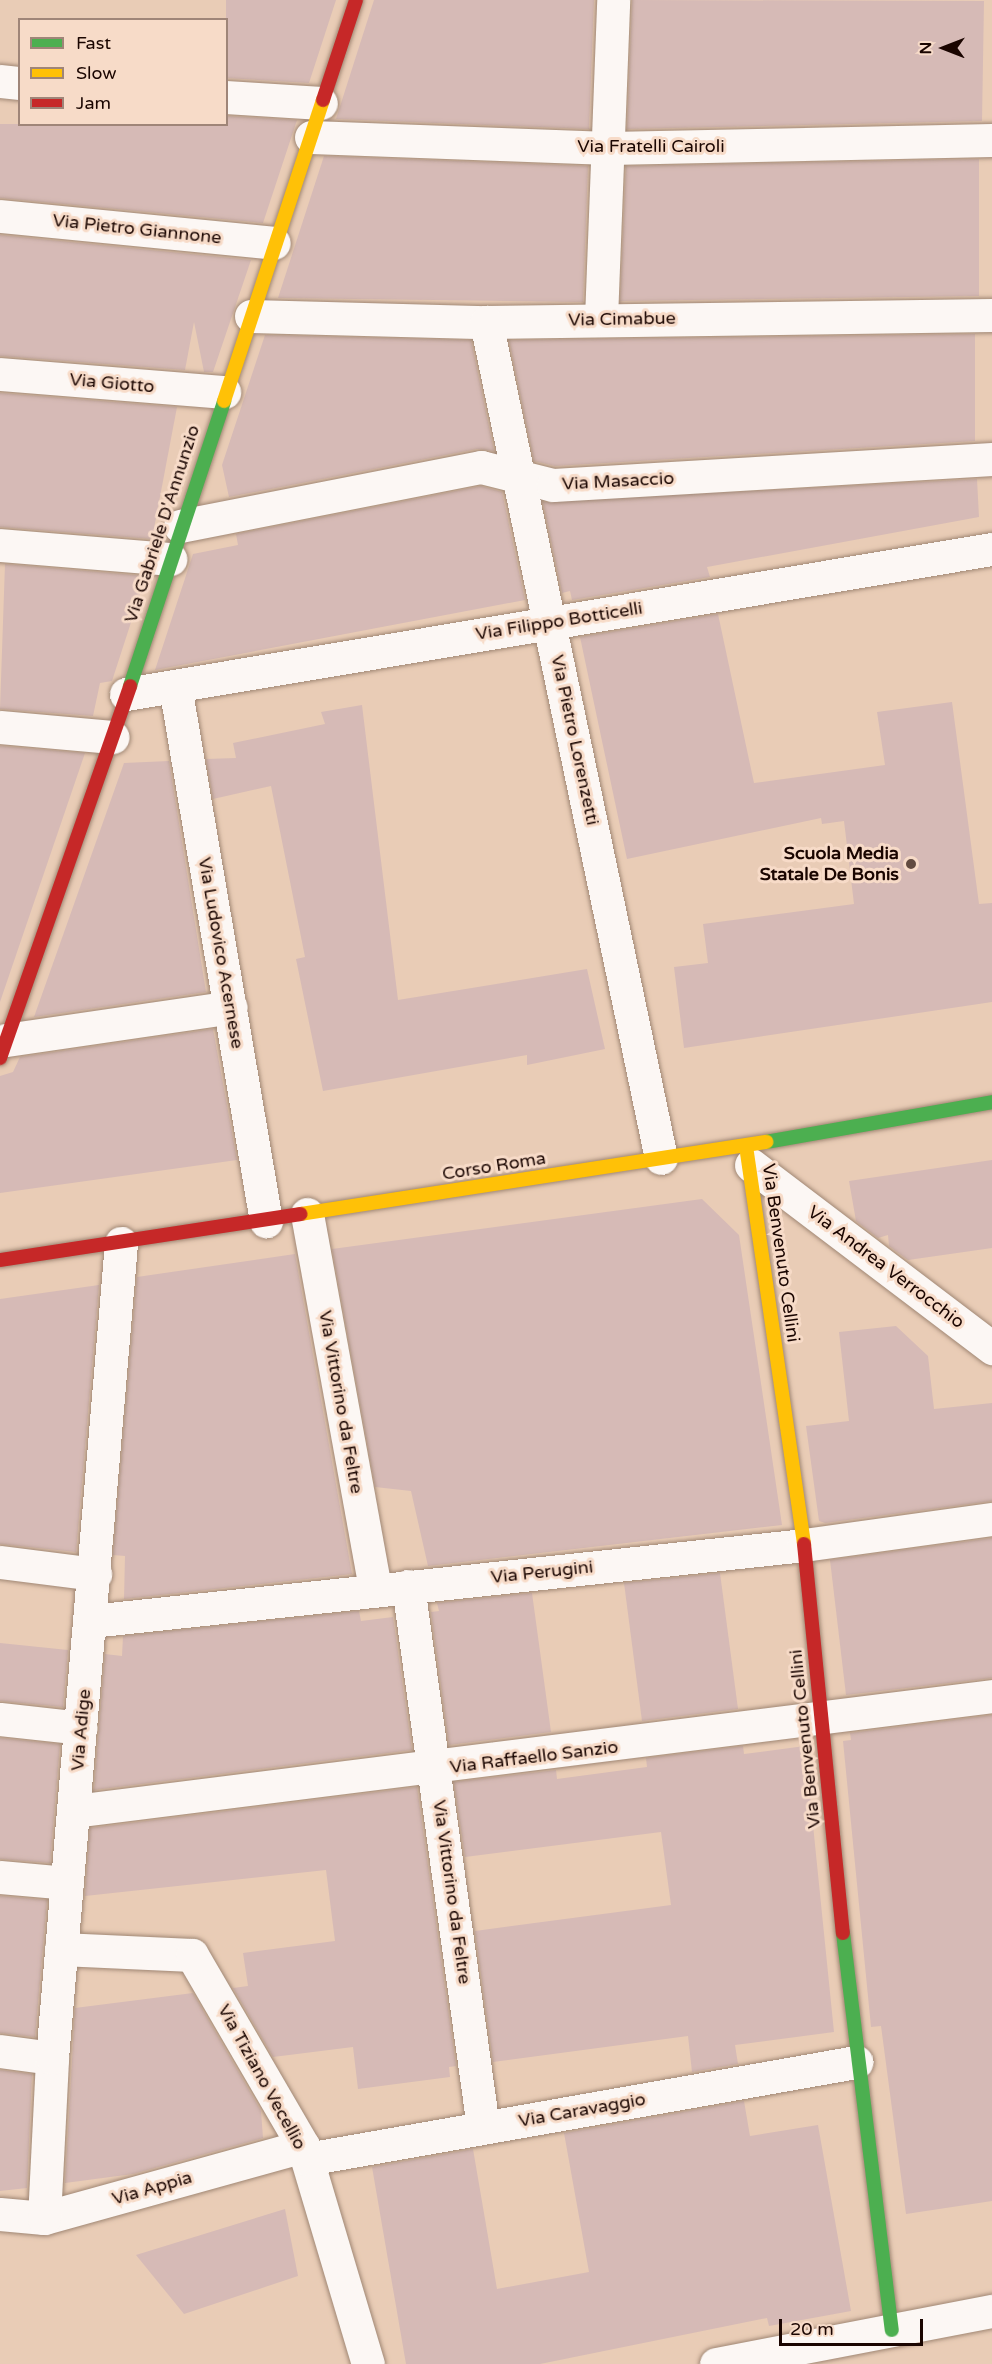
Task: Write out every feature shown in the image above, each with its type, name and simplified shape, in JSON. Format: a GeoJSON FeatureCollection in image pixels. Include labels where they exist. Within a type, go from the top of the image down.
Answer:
{"type":"FeatureCollection","features":[{"type":"Feature","properties":{"kind":"street","name":"Via Gabriele D'Annunzio"},"geometry":{"type":"LineString","coordinates":[[3,1049],[112,737],[224,392],[252,316],[274,243],[356,0]]}},
{"type":"Feature","properties":{"kind":"street"},"geometry":{"type":"LineString","coordinates":[[601,320],[613,0]]}},
{"type":"Feature","properties":{"kind":"street"},"geometry":{"type":"LineString","coordinates":[[0,81],[18,83]]}},
{"type":"Feature","properties":{"kind":"street"},"geometry":{"type":"LineString","coordinates":[[228,97],[321,103]]}},
{"type":"Feature","properties":{"kind":"street","name":"Via Fratelli Cairoli"},"geometry":{"type":"LineString","coordinates":[[310,137],[609,148],[992,140]]}},
{"type":"Feature","properties":{"kind":"street","name":"Via Pietro Giannone"},"geometry":{"type":"LineString","coordinates":[[0,216],[274,243]]}},
{"type":"Feature","properties":{"kind":"street","name":"Via Cimabue"},"geometry":{"type":"LineString","coordinates":[[252,316],[486,322],[992,315]]}},
{"type":"Feature","properties":{"kind":"street","name":"Via Pietro Lorenzetti"},"geometry":{"type":"LineString","coordinates":[[486,322],[514,474],[551,622],[661,1158]]}},
{"type":"Feature","properties":{"kind":"street","name":"Via Giotto"},"geometry":{"type":"LineString","coordinates":[[0,374],[224,392]]}},
{"type":"Feature","properties":{"kind":"street","name":"Via Masaccio"},"geometry":{"type":"LineString","coordinates":[[180,526],[481,467],[553,484],[992,459]]}},
{"type":"Feature","properties":{"kind":"street"},"geometry":{"type":"LineString","coordinates":[[0,545],[170,559]]}},
{"type":"Feature","properties":{"kind":"street","name":"Via Filippo Botticelli"},"geometry":{"type":"LineString","coordinates":[[126,694],[992,549]]}},
{"type":"Feature","properties":{"kind":"street","name":"Via Ludovico Acernese"},"geometry":{"type":"LineString","coordinates":[[175,686],[266,1221]]}},
{"type":"Feature","properties":{"kind":"street"},"geometry":{"type":"LineString","coordinates":[[0,727],[112,737]]}},
{"type":"Feature","properties":{"kind":"street"},"geometry":{"type":"LineString","coordinates":[[3,1049],[231,1007]]}},
{"type":"Feature","properties":{"kind":"street","name":"Corso Roma"},"geometry":{"type":"LineString","coordinates":[[0,1260],[266,1221],[661,1158],[748,1155],[992,1102]]}},
{"type":"Feature","properties":{"kind":"street","name":"Via Andrea Verrocchio"},"geometry":{"type":"LineString","coordinates":[[748,1155],[992,1348]]}},
{"type":"Feature","properties":{"kind":"street","name":"Via Benvenuto Cellini"},"geometry":{"type":"LineString","coordinates":[[748,1155],[804,1545],[856,2062],[892,2330]]}},
{"type":"Feature","properties":{"kind":"street","name":"Via Vittorino da Feltre"},"geometry":{"type":"LineString","coordinates":[[307,1214],[375,1590]]}},
{"type":"Feature","properties":{"kind":"street","name":"Via Adige"},"geometry":{"type":"LineString","coordinates":[[44,2218],[52,2058],[95,1574],[121,1243]]}},
{"type":"Feature","properties":{"kind":"street","name":"Via Perugini"},"geometry":{"type":"LineString","coordinates":[[91,1621],[804,1545],[992,1519]]}},
{"type":"Feature","properties":{"kind":"street"},"geometry":{"type":"LineString","coordinates":[[0,1562],[95,1574]]}},
{"type":"Feature","properties":{"kind":"street","name":"Via Vittorino da Feltre"},"geometry":{"type":"LineString","coordinates":[[408,1586],[436,1770],[483,2127]]}},
{"type":"Feature","properties":{"kind":"street","name":"Via Raffaello Sanzio"},"geometry":{"type":"LineString","coordinates":[[74,1811],[436,1770],[992,1696]]}},
{"type":"Feature","properties":{"kind":"street"},"geometry":{"type":"LineString","coordinates":[[0,1719],[81,1728]]}},
{"type":"Feature","properties":{"kind":"street"},"geometry":{"type":"LineString","coordinates":[[0,1877],[67,1883]]}},
{"type":"Feature","properties":{"kind":"street","name":"Via Tiziano Vecellio"},"geometry":{"type":"LineString","coordinates":[[62,1949],[192,1955],[305,2152],[368,2364]]}},
{"type":"Feature","properties":{"kind":"street"},"geometry":{"type":"LineString","coordinates":[[0,2051],[52,2058]]}},
{"type":"Feature","properties":{"kind":"street","name":"Via Caravaggio"},"geometry":{"type":"LineString","coordinates":[[305,2152],[483,2127],[856,2062]]}},
{"type":"Feature","properties":{"kind":"street","name":"Via Appia"},"geometry":{"type":"LineString","coordinates":[[0,2214],[44,2218],[305,2152]]}},
{"type":"Feature","properties":{"kind":"street"},"geometry":{"type":"LineString","coordinates":[[716,2364],[992,2312]]}},
{"type":"Feature","properties":{"kind":"building"},"geometry":{"type":"Polygon","coordinates":[[[226,0],[336,0],[309,83],[228,78],[228,18],[226,18],[226,0]]]}},
{"type":"Feature","properties":{"kind":"building"},"geometry":{"type":"Polygon","coordinates":[[[374,0],[594,0],[589,129],[336,119],[374,0]]]}},
{"type":"Feature","properties":{"kind":"building"},"geometry":{"type":"Polygon","coordinates":[[[632,0],[984,1],[982,121],[627,129],[632,0]]]}},
{"type":"Feature","properties":{"kind":"building"},"geometry":{"type":"Polygon","coordinates":[[[228,116],[297,120],[263,223],[0,198],[0,124],[18,124],[18,126],[228,126],[228,116]]]}},
{"type":"Feature","properties":{"kind":"building"},"geometry":{"type":"Polygon","coordinates":[[[324,156],[588,166],[583,302],[278,298],[324,156]]]}},
{"type":"Feature","properties":{"kind":"building"},"geometry":{"type":"Polygon","coordinates":[[[979,159],[979,296],[620,301],[626,166],[979,159]]]}},
{"type":"Feature","properties":{"kind":"building"},"geometry":{"type":"Polygon","coordinates":[[[0,235],[251,260],[213,372],[204,372],[194,322],[185,370],[0,356],[0,235]]]}},
{"type":"Feature","properties":{"kind":"building"},"geometry":{"type":"Polygon","coordinates":[[[975,334],[975,441],[555,466],[534,461],[509,340],[975,334]]]}},
{"type":"Feature","properties":{"kind":"building"},"geometry":{"type":"Polygon","coordinates":[[[265,335],[471,340],[494,451],[477,449],[229,497],[222,465],[265,335]]]}},
{"type":"Feature","properties":{"kind":"building"},"geometry":{"type":"Polygon","coordinates":[[[0,393],[177,407],[152,539],[0,527],[0,393]]]}},
{"type":"Feature","properties":{"kind":"building"},"geometry":{"type":"Polygon","coordinates":[[[977,479],[979,517],[707,567],[710,577],[572,600],[570,591],[562,593],[543,502],[977,479]]]}},
{"type":"Feature","properties":{"kind":"building"},"geometry":{"type":"Polygon","coordinates":[[[481,486],[502,492],[525,600],[155,670],[193,554],[238,545],[236,534],[481,486]]]}},
{"type":"Feature","properties":{"kind":"building"},"geometry":{"type":"Polygon","coordinates":[[[5,564],[146,576],[112,681],[100,683],[93,716],[0,709],[5,564]]]}},
{"type":"Feature","properties":{"kind":"building","name":"Scuola Media Statale De Bonis"},"geometry":{"type":"Polygon","coordinates":[[[718,614],[754,783],[885,765],[877,712],[952,702],[979,904],[992,903],[992,1002],[684,1048],[674,967],[708,963],[703,924],[854,904],[844,821],[822,824],[821,818],[627,859],[580,637],[718,614]]]}},
{"type":"Feature","properties":{"kind":"building"},"geometry":{"type":"Polygon","coordinates":[[[362,705],[398,1000],[587,969],[605,1049],[527,1065],[527,1055],[323,1091],[296,959],[305,957],[271,786],[213,799],[206,759],[236,758],[233,743],[325,724],[321,712],[362,705]]]}},
{"type":"Feature","properties":{"kind":"building"},"geometry":{"type":"Polygon","coordinates":[[[0,746],[85,753],[0,1002],[0,746]]]}},
{"type":"Feature","properties":{"kind":"building"},"geometry":{"type":"Polygon","coordinates":[[[169,761],[206,992],[34,1017],[124,763],[169,761]]]}},
{"type":"Feature","properties":{"kind":"building"},"geometry":{"type":"Polygon","coordinates":[[[213,1029],[237,1160],[0,1193],[0,1076],[13,1072],[20,1057],[213,1029]]]}},
{"type":"Feature","properties":{"kind":"building"},"geometry":{"type":"Polygon","coordinates":[[[992,1160],[992,1248],[908,1260],[889,1246],[888,1235],[878,1238],[856,1221],[849,1181],[992,1160]]]}},
{"type":"Feature","properties":{"kind":"building"},"geometry":{"type":"Polygon","coordinates":[[[702,1199],[739,1235],[782,1525],[428,1566],[411,1491],[375,1487],[332,1249],[702,1199]]]}},
{"type":"Feature","properties":{"kind":"building"},"geometry":{"type":"Polygon","coordinates":[[[295,1254],[352,1574],[124,1599],[125,1556],[113,1555],[137,1277],[295,1254]]]}},
{"type":"Feature","properties":{"kind":"building"},"geometry":{"type":"Polygon","coordinates":[[[99,1285],[76,1552],[0,1544],[0,1299],[99,1285]]]}},
{"type":"Feature","properties":{"kind":"building"},"geometry":{"type":"Polygon","coordinates":[[[896,1326],[928,1356],[934,1409],[992,1403],[992,1501],[825,1523],[819,1521],[806,1426],[849,1421],[839,1332],[896,1326]]]}},
{"type":"Feature","properties":{"kind":"building"},"geometry":{"type":"Polygon","coordinates":[[[992,1538],[992,1678],[846,1695],[830,1560],[992,1538]]]}},
{"type":"Feature","properties":{"kind":"building"},"geometry":{"type":"Polygon","coordinates":[[[720,1573],[738,1709],[642,1721],[624,1583],[720,1573]]]}},
{"type":"Feature","properties":{"kind":"building"},"geometry":{"type":"Polygon","coordinates":[[[532,1593],[551,1732],[449,1745],[431,1612],[439,1611],[437,1603],[532,1593]]]}},
{"type":"Feature","properties":{"kind":"building"},"geometry":{"type":"Polygon","coordinates":[[[359,1611],[361,1621],[393,1617],[412,1750],[94,1790],[105,1654],[122,1656],[123,1636],[359,1611]]]}},
{"type":"Feature","properties":{"kind":"building"},"geometry":{"type":"Polygon","coordinates":[[[0,1643],[68,1650],[63,1707],[0,1701],[0,1643]]]}},
{"type":"Feature","properties":{"kind":"building"},"geometry":{"type":"Polygon","coordinates":[[[992,1715],[992,2201],[906,2214],[881,2026],[871,2027],[843,1741],[851,1740],[850,1733],[992,1715]]]}},
{"type":"Feature","properties":{"kind":"building"},"geometry":{"type":"Polygon","coordinates":[[[0,1738],[60,1744],[50,1863],[0,1859],[0,1738]]]}},
{"type":"Feature","properties":{"kind":"building"},"geometry":{"type":"Polygon","coordinates":[[[743,1746],[744,1754],[805,1746],[834,2032],[735,2045],[738,2064],[692,2072],[688,2036],[493,2062],[475,1931],[671,1905],[661,1832],[465,1857],[454,1782],[556,1770],[557,1779],[647,1767],[646,1758],[743,1746]]]}},
{"type":"Feature","properties":{"kind":"building"},"geometry":{"type":"Polygon","coordinates":[[[417,1787],[456,2066],[449,2067],[450,2077],[358,2089],[353,2047],[273,2057],[233,1988],[248,1986],[243,1953],[335,1941],[326,1870],[85,1896],[90,1828],[417,1787]]]}},
{"type":"Feature","properties":{"kind":"building"},"geometry":{"type":"Polygon","coordinates":[[[0,1896],[47,1900],[35,2037],[0,2033],[0,1896]]]}},
{"type":"Feature","properties":{"kind":"building"},"geometry":{"type":"Polygon","coordinates":[[[193,1993],[261,2111],[263,2138],[133,2174],[65,2183],[75,2008],[193,1993]]]}},
{"type":"Feature","properties":{"kind":"building"},"geometry":{"type":"Polygon","coordinates":[[[0,2070],[32,2074],[27,2188],[0,2191],[0,2070]]]}},
{"type":"Feature","properties":{"kind":"building"},"geometry":{"type":"Polygon","coordinates":[[[744,2101],[750,2136],[818,2125],[851,2311],[769,2326],[767,2318],[540,2364],[406,2364],[372,2167],[473,2149],[497,2289],[589,2272],[564,2133],[744,2101]]]}},
{"type":"Feature","properties":{"kind":"building"},"geometry":{"type":"Polygon","coordinates":[[[285,2209],[298,2276],[184,2314],[136,2255],[285,2209]]]}},
{"type":"Feature","properties":{"kind":"traffic: fast"},"geometry":{"type":"LineString","coordinates":[[130,686],[224,401]]}},
{"type":"Feature","properties":{"kind":"traffic: fast"},"geometry":{"type":"LineString","coordinates":[[766,1142],[992,1102]]}},
{"type":"Feature","properties":{"kind":"traffic: fast"},"geometry":{"type":"LineString","coordinates":[[843,1933],[892,2330]]}},
{"type":"Feature","properties":{"kind":"traffic: slow"},"geometry":{"type":"LineString","coordinates":[[224,401],[323,100]]}},
{"type":"Feature","properties":{"kind":"traffic: slow"},"geometry":{"type":"LineString","coordinates":[[300,1214],[766,1142]]}},
{"type":"Feature","properties":{"kind":"traffic: slow"},"geometry":{"type":"LineString","coordinates":[[746,1146],[804,1544]]}},
{"type":"Feature","properties":{"kind":"traffic: jam"},"geometry":{"type":"LineString","coordinates":[[323,100],[356,0]]}},
{"type":"Feature","properties":{"kind":"traffic: jam"},"geometry":{"type":"LineString","coordinates":[[0,1058],[130,686]]}},
{"type":"Feature","properties":{"kind":"traffic: jam"},"geometry":{"type":"LineString","coordinates":[[0,1260],[300,1214]]}},
{"type":"Feature","properties":{"kind":"traffic: jam"},"geometry":{"type":"LineString","coordinates":[[804,1544],[843,1933]]}},
{"type":"Feature","properties":{"kind":"place","name":"Scuola Media Statale De Bonis"},"geometry":{"type":"Point","coordinates":[911,864]}}]}
